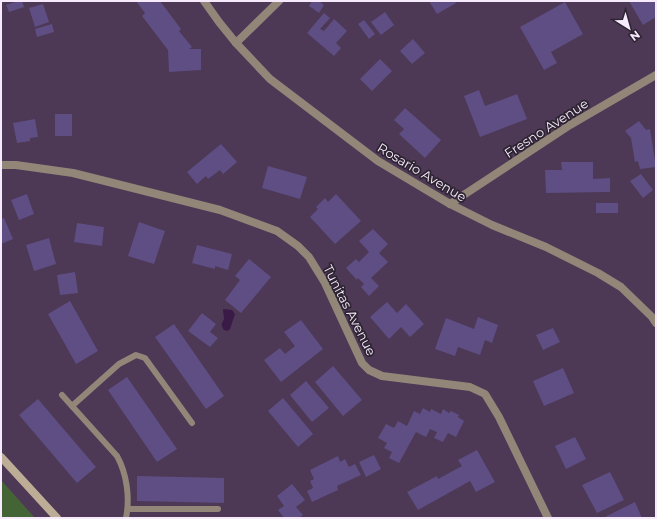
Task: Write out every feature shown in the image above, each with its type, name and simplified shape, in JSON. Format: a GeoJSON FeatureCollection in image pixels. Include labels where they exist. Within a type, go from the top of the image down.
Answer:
{"type":"FeatureCollection","features":[{"type":"Feature","properties":{"kind":"street","name":"Rosario Avenue"},"geometry":{"type":"LineString","coordinates":[[204,1],[236,43],[270,79],[378,161],[450,204],[492,225],[546,247],[598,273],[621,287],[652,317],[656,323]]}},
{"type":"Feature","properties":{"kind":"street"},"geometry":{"type":"LineString","coordinates":[[236,43],[279,1]]}},
{"type":"Feature","properties":{"kind":"street","name":"Fresno Avenue"},"geometry":{"type":"LineString","coordinates":[[450,204],[570,125],[656,75]]}},
{"type":"Feature","properties":{"kind":"street","name":"Tunitas Avenue"},"geometry":{"type":"LineString","coordinates":[[1,165],[16,165],[66,172],[109,182],[220,210],[277,231],[298,246],[309,257],[325,283],[362,363],[369,370],[382,376],[470,387],[485,394],[499,417],[548,518]]}},
{"type":"Feature","properties":{"kind":"street"},"geometry":{"type":"LineString","coordinates":[[1,457],[57,518]]}},
{"type":"Feature","properties":{"kind":"lane"},"geometry":{"type":"LineString","coordinates":[[72,406],[118,364],[136,355],[145,358],[192,423]]}},
{"type":"Feature","properties":{"kind":"lane"},"geometry":{"type":"LineString","coordinates":[[62,395],[117,456],[123,466],[128,493],[128,509],[126,518]]}},
{"type":"Feature","properties":{"kind":"lane"},"geometry":{"type":"LineString","coordinates":[[128,509],[218,508]]}},
{"type":"Feature","properties":{"kind":"green space"},"geometry":{"type":"Polygon","coordinates":[[[1,480],[35,518],[1,518],[1,480]]]}},
{"type":"Feature","properties":{"kind":"shaded area"},"geometry":{"type":"Polygon","coordinates":[[[223,309],[232,310],[235,314],[228,331],[224,330],[222,325],[224,319],[223,309]]]}},
{"type":"Feature","properties":{"kind":"building"},"geometry":{"type":"Polygon","coordinates":[[[22,1],[24,7],[9,12],[6,5],[22,1]]]}},
{"type":"Feature","properties":{"kind":"building"},"geometry":{"type":"Polygon","coordinates":[[[136,1],[160,1],[181,29],[179,31],[192,47],[189,49],[201,49],[201,70],[169,72],[168,50],[142,16],[145,13],[136,1]]]}},
{"type":"Feature","properties":{"kind":"building"},"geometry":{"type":"Polygon","coordinates":[[[312,1],[319,1],[324,5],[319,13],[309,6],[312,1]]]}},
{"type":"Feature","properties":{"kind":"building"},"geometry":{"type":"Polygon","coordinates":[[[429,1],[455,1],[456,3],[437,14],[429,1]]]}},
{"type":"Feature","properties":{"kind":"building"},"geometry":{"type":"Polygon","coordinates":[[[629,1],[656,1],[656,17],[643,25],[629,1]]]}},
{"type":"Feature","properties":{"kind":"building"},"geometry":{"type":"Polygon","coordinates":[[[565,2],[583,34],[551,52],[557,63],[544,70],[520,27],[565,2]]]}},
{"type":"Feature","properties":{"kind":"building"},"geometry":{"type":"Polygon","coordinates":[[[43,4],[49,22],[35,27],[29,8],[43,4]]]}},
{"type":"Feature","properties":{"kind":"building"},"geometry":{"type":"Polygon","coordinates":[[[385,12],[394,25],[381,35],[371,22],[385,12]]]}},
{"type":"Feature","properties":{"kind":"building"},"geometry":{"type":"Polygon","coordinates":[[[324,13],[330,18],[320,29],[324,31],[334,19],[347,31],[336,43],[341,48],[334,56],[307,33],[324,13]]]}},
{"type":"Feature","properties":{"kind":"building"},"geometry":{"type":"Polygon","coordinates":[[[364,20],[375,34],[369,39],[358,24],[364,20]]]}},
{"type":"Feature","properties":{"kind":"building"},"geometry":{"type":"Polygon","coordinates":[[[52,24],[54,32],[37,37],[35,29],[52,24]]]}},
{"type":"Feature","properties":{"kind":"building"},"geometry":{"type":"Polygon","coordinates":[[[413,39],[425,53],[412,64],[400,51],[413,39]]]}},
{"type":"Feature","properties":{"kind":"building"},"geometry":{"type":"Polygon","coordinates":[[[380,59],[392,71],[372,91],[360,79],[380,59]]]}},
{"type":"Feature","properties":{"kind":"building"},"geometry":{"type":"Polygon","coordinates":[[[479,90],[485,106],[517,94],[527,119],[480,137],[464,96],[479,90]]]}},
{"type":"Feature","properties":{"kind":"building"},"geometry":{"type":"Polygon","coordinates":[[[405,108],[441,140],[425,158],[399,134],[404,129],[394,120],[405,108]]]}},
{"type":"Feature","properties":{"kind":"building"},"geometry":{"type":"Polygon","coordinates":[[[55,114],[72,114],[72,136],[55,136],[55,114]]]}},
{"type":"Feature","properties":{"kind":"building"},"geometry":{"type":"Polygon","coordinates":[[[35,119],[38,137],[30,138],[30,141],[17,143],[13,123],[35,119]]]}},
{"type":"Feature","properties":{"kind":"building"},"geometry":{"type":"Polygon","coordinates":[[[639,121],[646,130],[650,129],[656,167],[640,169],[638,161],[635,162],[631,138],[625,131],[639,121]]]}},
{"type":"Feature","properties":{"kind":"building"},"geometry":{"type":"Polygon","coordinates":[[[221,144],[237,162],[223,174],[220,170],[208,179],[206,176],[197,184],[187,172],[221,144]]]}},
{"type":"Feature","properties":{"kind":"building"},"geometry":{"type":"Polygon","coordinates":[[[561,162],[593,162],[593,179],[610,178],[610,192],[546,193],[545,170],[562,170],[561,162]]]}},
{"type":"Feature","properties":{"kind":"building"},"geometry":{"type":"Polygon","coordinates":[[[268,166],[307,177],[300,199],[262,188],[268,166]]]}},
{"type":"Feature","properties":{"kind":"building"},"geometry":{"type":"Polygon","coordinates":[[[641,174],[653,190],[643,198],[630,181],[641,174]]]}},
{"type":"Feature","properties":{"kind":"building"},"geometry":{"type":"Polygon","coordinates":[[[27,194],[34,214],[19,220],[11,200],[27,194]]]}},
{"type":"Feature","properties":{"kind":"building"},"geometry":{"type":"Polygon","coordinates":[[[336,194],[361,221],[335,244],[310,217],[318,209],[316,207],[325,198],[328,202],[336,194]]]}},
{"type":"Feature","properties":{"kind":"building"},"geometry":{"type":"Polygon","coordinates":[[[596,203],[618,203],[618,213],[596,213],[596,203]]]}},
{"type":"Feature","properties":{"kind":"building"},"geometry":{"type":"Polygon","coordinates":[[[4,218],[13,239],[1,244],[1,219],[4,218]]]}},
{"type":"Feature","properties":{"kind":"building"},"geometry":{"type":"Polygon","coordinates":[[[139,222],[165,231],[154,264],[128,256],[139,222]]]}},
{"type":"Feature","properties":{"kind":"building"},"geometry":{"type":"Polygon","coordinates":[[[77,223],[104,227],[102,246],[74,242],[77,223]]]}},
{"type":"Feature","properties":{"kind":"building"},"geometry":{"type":"Polygon","coordinates":[[[373,229],[388,244],[379,253],[388,262],[371,278],[379,286],[369,296],[361,287],[364,284],[358,278],[357,280],[346,268],[356,259],[359,262],[369,252],[359,241],[373,229]]]}},
{"type":"Feature","properties":{"kind":"building"},"geometry":{"type":"Polygon","coordinates":[[[49,238],[56,264],[34,271],[26,245],[49,238]]]}},
{"type":"Feature","properties":{"kind":"building"},"geometry":{"type":"Polygon","coordinates":[[[197,245],[232,254],[228,270],[215,266],[215,269],[192,263],[197,245]]]}},
{"type":"Feature","properties":{"kind":"building"},"geometry":{"type":"Polygon","coordinates":[[[249,259],[271,277],[241,313],[225,300],[240,280],[235,276],[249,259]]]}},
{"type":"Feature","properties":{"kind":"building"},"geometry":{"type":"Polygon","coordinates":[[[75,272],[78,293],[60,295],[57,275],[75,272]]]}},
{"type":"Feature","properties":{"kind":"building"},"geometry":{"type":"Polygon","coordinates":[[[70,301],[98,351],[76,364],[48,314],[70,301]]]}},
{"type":"Feature","properties":{"kind":"building"},"geometry":{"type":"Polygon","coordinates":[[[387,302],[397,313],[406,304],[424,324],[410,337],[401,327],[389,339],[370,317],[387,302]]]}},
{"type":"Feature","properties":{"kind":"building"},"geometry":{"type":"Polygon","coordinates":[[[202,313],[216,324],[210,332],[218,338],[210,347],[188,331],[202,313]]]}},
{"type":"Feature","properties":{"kind":"building"},"geometry":{"type":"Polygon","coordinates":[[[478,317],[498,325],[492,343],[485,340],[480,355],[458,347],[455,356],[435,349],[446,318],[474,329],[478,317]]]}},
{"type":"Feature","properties":{"kind":"building"},"geometry":{"type":"Polygon","coordinates":[[[301,320],[323,349],[281,382],[264,360],[280,348],[285,354],[295,346],[284,332],[301,320]]]}},
{"type":"Feature","properties":{"kind":"building"},"geometry":{"type":"Polygon","coordinates":[[[174,324],[224,396],[206,409],[155,337],[174,324]]]}},
{"type":"Feature","properties":{"kind":"building"},"geometry":{"type":"Polygon","coordinates":[[[553,328],[560,342],[543,350],[536,335],[553,328]]]}},
{"type":"Feature","properties":{"kind":"building"},"geometry":{"type":"Polygon","coordinates":[[[333,366],[362,400],[343,416],[315,382],[333,366]]]}},
{"type":"Feature","properties":{"kind":"building"},"geometry":{"type":"Polygon","coordinates":[[[563,368],[574,393],[544,406],[533,381],[563,368]]]}},
{"type":"Feature","properties":{"kind":"building"},"geometry":{"type":"Polygon","coordinates":[[[127,377],[177,449],[157,462],[108,390],[127,377]]]}},
{"type":"Feature","properties":{"kind":"building"},"geometry":{"type":"Polygon","coordinates":[[[306,381],[329,408],[312,422],[290,395],[306,381]]]}},
{"type":"Feature","properties":{"kind":"building"},"geometry":{"type":"Polygon","coordinates":[[[283,398],[313,434],[298,447],[268,411],[283,398]]]}},
{"type":"Feature","properties":{"kind":"building"},"geometry":{"type":"Polygon","coordinates":[[[38,399],[96,467],[77,483],[19,415],[38,399]]]}},
{"type":"Feature","properties":{"kind":"building"},"geometry":{"type":"Polygon","coordinates":[[[423,408],[430,412],[431,409],[441,414],[443,409],[449,413],[451,411],[459,415],[458,417],[464,421],[456,437],[448,433],[443,442],[434,438],[437,432],[430,429],[426,437],[416,432],[399,463],[389,458],[392,452],[384,448],[387,443],[378,438],[386,424],[394,428],[398,421],[407,426],[414,411],[420,414],[423,408]]]}},
{"type":"Feature","properties":{"kind":"building"},"geometry":{"type":"Polygon","coordinates":[[[575,437],[586,459],[566,469],[555,446],[575,437]]]}},
{"type":"Feature","properties":{"kind":"building"},"geometry":{"type":"Polygon","coordinates":[[[477,450],[495,482],[476,492],[470,481],[418,510],[407,492],[437,476],[438,479],[462,466],[458,460],[477,450]]]}},
{"type":"Feature","properties":{"kind":"building"},"geometry":{"type":"Polygon","coordinates":[[[374,455],[381,469],[366,477],[359,462],[374,455]]]}},
{"type":"Feature","properties":{"kind":"building"},"geometry":{"type":"Polygon","coordinates":[[[338,456],[340,462],[345,459],[349,467],[355,464],[361,475],[337,486],[338,490],[312,502],[307,491],[313,488],[310,481],[314,479],[310,470],[338,456]]]}},
{"type":"Feature","properties":{"kind":"building"},"geometry":{"type":"Polygon","coordinates":[[[610,472],[624,500],[597,513],[582,485],[610,472]]]}},
{"type":"Feature","properties":{"kind":"building"},"geometry":{"type":"Polygon","coordinates":[[[137,476],[224,478],[224,503],[137,501],[137,476]]]}},
{"type":"Feature","properties":{"kind":"building"},"geometry":{"type":"Polygon","coordinates":[[[292,484],[305,500],[296,507],[303,515],[299,518],[284,518],[278,510],[284,506],[277,496],[292,484]]]}},
{"type":"Feature","properties":{"kind":"building"},"geometry":{"type":"Polygon","coordinates":[[[635,502],[642,518],[603,518],[635,502]]]}}]}
